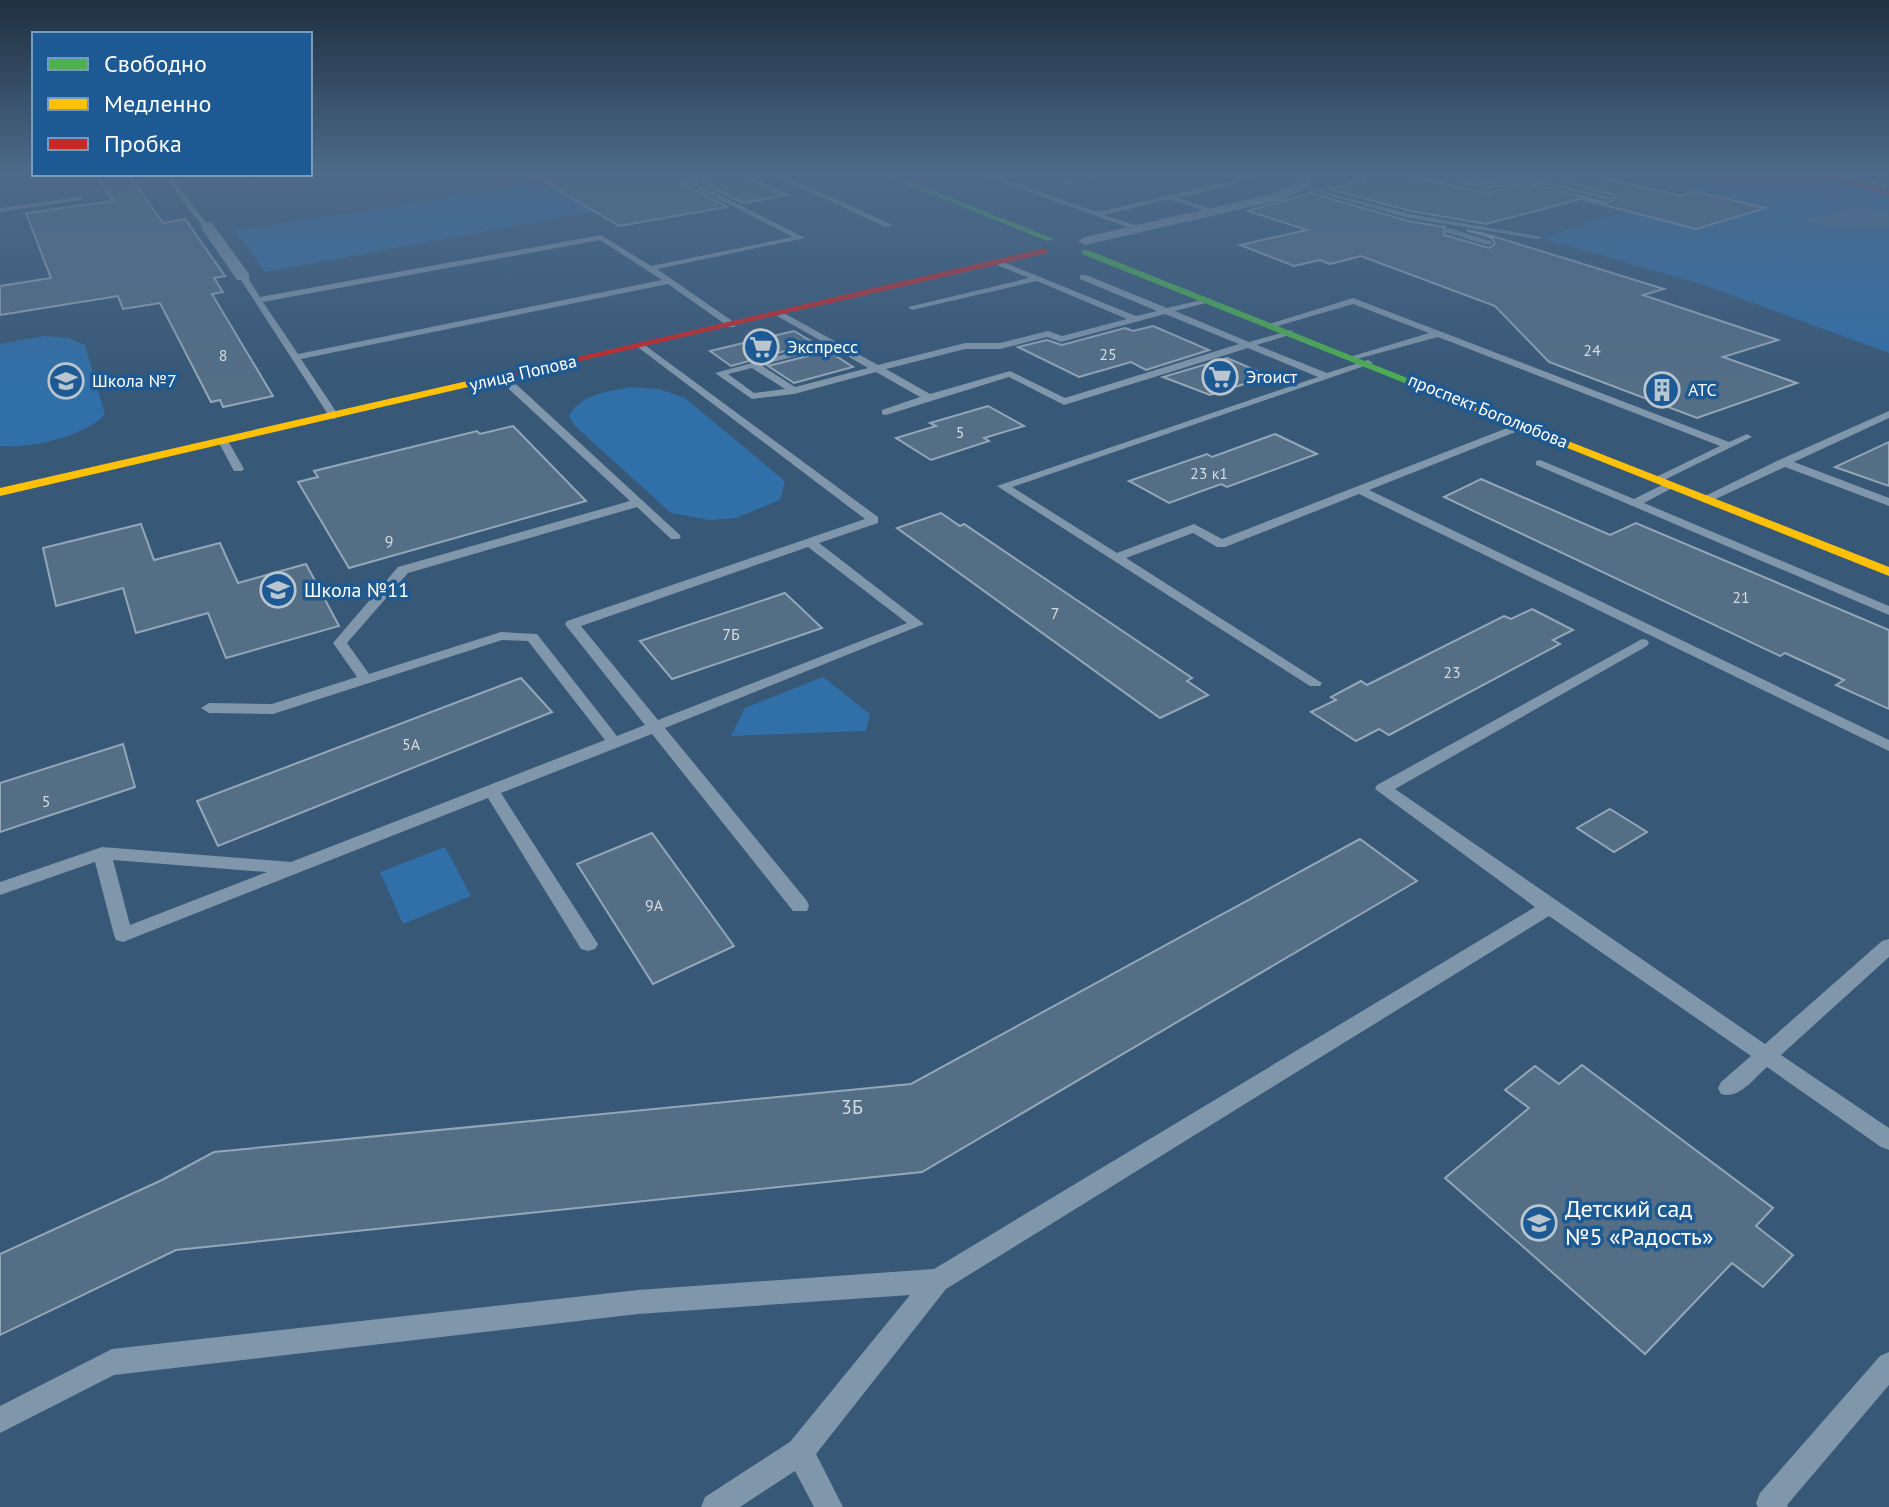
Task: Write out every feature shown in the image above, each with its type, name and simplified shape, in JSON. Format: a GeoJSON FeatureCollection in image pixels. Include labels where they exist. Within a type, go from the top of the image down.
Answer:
{"type":"FeatureCollection","features":[{"type":"Feature","properties":{"kind":"main road"},"geometry":{"type":"LineString","coordinates":[[1041,242],[1047,245]]}},
{"type":"Feature","properties":{"kind":"main road","name":"проспект Боголюбова"},"geometry":{"type":"LineString","coordinates":[[1047,245],[1085,246],[1207,300],[1889,572]]}},
{"type":"Feature","properties":{"kind":"main road","name":"улица Попова"},"geometry":{"type":"LineString","coordinates":[[0,492],[780,314],[998,262],[1047,245]]}},
{"type":"Feature","properties":{"kind":"street"},"geometry":{"type":"LineString","coordinates":[[219,242],[243,277]]}},
{"type":"Feature","properties":{"kind":"street"},"geometry":{"type":"LineString","coordinates":[[1085,246],[1096,242]]}},
{"type":"Feature","properties":{"kind":"lane"},"geometry":{"type":"LineString","coordinates":[[258,300],[572,242]]}},
{"type":"Feature","properties":{"kind":"lane"},"geometry":{"type":"LineString","coordinates":[[610,242],[732,325]]}},
{"type":"Feature","properties":{"kind":"lane"},"geometry":{"type":"LineString","coordinates":[[651,268],[779,242]]}},
{"type":"Feature","properties":{"kind":"lane"},"geometry":{"type":"LineString","coordinates":[[998,262],[1138,320]]}},
{"type":"Feature","properties":{"kind":"lane"},"geometry":{"type":"LineString","coordinates":[[243,277],[334,416]]}},
{"type":"Feature","properties":{"kind":"lane"},"geometry":{"type":"LineString","coordinates":[[1083,277],[1327,377]]}},
{"type":"Feature","properties":{"kind":"lane"},"geometry":{"type":"LineString","coordinates":[[912,307],[1038,279]]}},
{"type":"Feature","properties":{"kind":"lane"},"geometry":{"type":"LineString","coordinates":[[296,357],[669,281]]}},
{"type":"Feature","properties":{"kind":"lane"},"geometry":{"type":"LineString","coordinates":[[833,344],[720,373],[752,396],[794,391],[965,346],[1000,346],[1048,334],[1061,339],[1207,300]]}},
{"type":"Feature","properties":{"kind":"lane"},"geometry":{"type":"LineString","coordinates":[[886,412],[1010,374],[1064,402],[1249,345],[1280,328],[1353,301],[1728,445]]}},
{"type":"Feature","properties":{"kind":"lane"},"geometry":{"type":"LineString","coordinates":[[780,314],[929,398]]}},
{"type":"Feature","properties":{"kind":"lane"},"geometry":{"type":"LineString","coordinates":[[1315,683],[1003,486],[1327,377],[1362,360],[1437,334]]}},
{"type":"Feature","properties":{"kind":"lane"},"geometry":{"type":"LineString","coordinates":[[642,346],[874,520],[572,624],[800,906]]}},
{"type":"Feature","properties":{"kind":"lane"},"geometry":{"type":"LineString","coordinates":[[754,365],[794,391]]}},
{"type":"Feature","properties":{"kind":"lane"},"geometry":{"type":"LineString","coordinates":[[502,377],[675,536]]}},
{"type":"Feature","properties":{"kind":"lane"},"geometry":{"type":"LineString","coordinates":[[1705,499],[1889,414]]}},
{"type":"Feature","properties":{"kind":"lane"},"geometry":{"type":"LineString","coordinates":[[1117,557],[1194,528],[1221,544],[1524,425]]}},
{"type":"Feature","properties":{"kind":"lane"},"geometry":{"type":"LineString","coordinates":[[1635,503],[1664,482],[1747,437]]}},
{"type":"Feature","properties":{"kind":"lane"},"geometry":{"type":"LineString","coordinates":[[223,441],[238,469]]}},
{"type":"Feature","properties":{"kind":"lane"},"geometry":{"type":"LineString","coordinates":[[1783,462],[1889,502]]}},
{"type":"Feature","properties":{"kind":"lane"},"geometry":{"type":"LineString","coordinates":[[1540,463],[1889,611]]}},
{"type":"Feature","properties":{"kind":"lane"},"geometry":{"type":"LineString","coordinates":[[1359,490],[1889,746]]}},
{"type":"Feature","properties":{"kind":"lane"},"geometry":{"type":"LineString","coordinates":[[365,679],[340,643],[403,570],[638,503]]}},
{"type":"Feature","properties":{"kind":"lane"},"geometry":{"type":"LineString","coordinates":[[102,853],[123,935],[917,624],[811,543]]}},
{"type":"Feature","properties":{"kind":"lane"},"geometry":{"type":"LineString","coordinates":[[209,708],[273,709],[501,636],[532,637],[614,742]]}},
{"type":"Feature","properties":{"kind":"lane"},"geometry":{"type":"LineString","coordinates":[[1642,643],[1383,789],[1889,1140]]}},
{"type":"Feature","properties":{"kind":"lane"},"geometry":{"type":"LineString","coordinates":[[491,790],[588,944]]}},
{"type":"Feature","properties":{"kind":"lane"},"geometry":{"type":"LineString","coordinates":[[0,889],[102,853],[292,867]]}},
{"type":"Feature","properties":{"kind":"lane"},"geometry":{"type":"LineString","coordinates":[[715,1507],[800,1452],[937,1281],[1549,907]]}},
{"type":"Feature","properties":{"kind":"lane"},"geometry":{"type":"LineString","coordinates":[[1729,1088],[1889,946]]}},
{"type":"Feature","properties":{"kind":"lane"},"geometry":{"type":"LineString","coordinates":[[0,1420],[112,1362],[638,1302],[937,1281]]}},
{"type":"Feature","properties":{"kind":"lane"},"geometry":{"type":"LineString","coordinates":[[1770,1506],[1889,1365]]}},
{"type":"Feature","properties":{"kind":"lane"},"geometry":{"type":"LineString","coordinates":[[800,1452],[829,1507]]}},
{"type":"Feature","properties":{"kind":"shaded area"},"geometry":{"type":"Polygon","coordinates":[[[243,242],[426,242],[265,272],[243,242]]]}},
{"type":"Feature","properties":{"kind":"shaded area"},"geometry":{"type":"Polygon","coordinates":[[[1557,242],[1889,242],[1889,353],[1704,285],[1557,242]]]}},
{"type":"Feature","properties":{"kind":"shaded area"},"geometry":{"type":"Polygon","coordinates":[[[44,336],[68,338],[85,345],[105,415],[82,430],[56,440],[0,446],[0,344],[44,336]]]}},
{"type":"Feature","properties":{"kind":"shaded area"},"geometry":{"type":"Polygon","coordinates":[[[630,387],[659,389],[685,398],[785,481],[780,500],[736,518],[710,520],[671,513],[574,425],[569,416],[587,398],[630,387]]]}},
{"type":"Feature","properties":{"kind":"shaded area"},"geometry":{"type":"Polygon","coordinates":[[[823,677],[870,714],[866,731],[731,736],[745,708],[823,677]]]}},
{"type":"Feature","properties":{"kind":"shaded area"},"geometry":{"type":"Polygon","coordinates":[[[445,847],[471,896],[403,924],[380,872],[445,847]]]}},
{"type":"Feature","properties":{"kind":"building"},"geometry":{"type":"Polygon","coordinates":[[[37,242],[201,242],[225,276],[214,278],[223,292],[212,294],[273,396],[223,407],[220,400],[211,402],[160,303],[123,309],[118,296],[0,315],[0,286],[51,278],[37,242]]]}},
{"type":"Feature","properties":{"kind":"building"},"geometry":{"type":"Polygon","coordinates":[[[1252,242],[1469,242],[1489,248],[1494,242],[1513,242],[1664,289],[1643,295],[1778,340],[1723,357],[1797,383],[1697,418],[1549,362],[1495,306],[1361,256],[1330,264],[1320,260],[1294,266],[1240,245],[1252,242]]]}},
{"type":"Feature","properties":{"kind":"building"},"geometry":{"type":"Polygon","coordinates":[[[1153,326],[1209,350],[1146,370],[1131,362],[1079,377],[1018,347],[1047,340],[1062,345],[1125,328],[1133,331],[1153,326]]]}},
{"type":"Feature","properties":{"kind":"building","name":"Экспресс"},"geometry":{"type":"Polygon","coordinates":[[[794,331],[814,343],[731,366],[710,351],[794,331]]]}},
{"type":"Feature","properties":{"kind":"building"},"geometry":{"type":"Polygon","coordinates":[[[828,351],[853,367],[794,383],[768,366],[828,351]]]}},
{"type":"Feature","properties":{"kind":"building","name":"Эгоист"},"geometry":{"type":"Polygon","coordinates":[[[1227,358],[1269,376],[1210,395],[1163,377],[1227,358]]]}},
{"type":"Feature","properties":{"kind":"building"},"geometry":{"type":"Polygon","coordinates":[[[988,406],[1024,426],[984,438],[989,441],[931,460],[896,438],[936,426],[930,423],[988,406]]]}},
{"type":"Feature","properties":{"kind":"building"},"geometry":{"type":"Polygon","coordinates":[[[513,426],[586,501],[349,568],[298,482],[318,477],[314,471],[477,431],[480,434],[513,426]]]}},
{"type":"Feature","properties":{"kind":"building"},"geometry":{"type":"Polygon","coordinates":[[[1275,434],[1317,454],[1227,487],[1221,484],[1169,503],[1129,481],[1207,454],[1212,457],[1275,434]]]}},
{"type":"Feature","properties":{"kind":"building"},"geometry":{"type":"Polygon","coordinates":[[[1889,442],[1889,486],[1835,467],[1889,442]]]}},
{"type":"Feature","properties":{"kind":"building"},"geometry":{"type":"Polygon","coordinates":[[[1481,479],[1610,535],[1636,523],[1889,630],[1889,709],[1836,685],[1844,680],[1785,653],[1780,656],[1444,497],[1481,479]]]}},
{"type":"Feature","properties":{"kind":"building"},"geometry":{"type":"Polygon","coordinates":[[[941,513],[960,526],[964,524],[1192,678],[1187,681],[1208,695],[1160,718],[897,528],[941,513]]]}},
{"type":"Feature","properties":{"kind":"building"},"geometry":{"type":"Polygon","coordinates":[[[141,524],[154,560],[220,543],[238,583],[306,564],[339,626],[226,658],[208,613],[136,633],[123,588],[56,606],[43,548],[141,524]]]}},
{"type":"Feature","properties":{"kind":"building"},"geometry":{"type":"Polygon","coordinates":[[[785,593],[822,628],[672,679],[640,641],[785,593]]]}},
{"type":"Feature","properties":{"kind":"building"},"geometry":{"type":"Polygon","coordinates":[[[1532,609],[1573,630],[1553,640],[1560,644],[1389,735],[1379,729],[1356,741],[1311,712],[1336,700],[1331,697],[1361,681],[1367,685],[1504,616],[1511,619],[1532,609]]]}},
{"type":"Feature","properties":{"kind":"building"},"geometry":{"type":"Polygon","coordinates":[[[521,678],[552,712],[218,846],[197,801],[521,678]]]}},
{"type":"Feature","properties":{"kind":"building"},"geometry":{"type":"Polygon","coordinates":[[[123,744],[135,787],[0,832],[0,783],[123,744]]]}},
{"type":"Feature","properties":{"kind":"building"},"geometry":{"type":"Polygon","coordinates":[[[1610,809],[1647,832],[1614,852],[1577,828],[1610,809]]]}},
{"type":"Feature","properties":{"kind":"building"},"geometry":{"type":"Polygon","coordinates":[[[652,833],[734,946],[653,984],[577,864],[652,833]]]}},
{"type":"Feature","properties":{"kind":"building"},"geometry":{"type":"Polygon","coordinates":[[[1360,839],[1417,881],[922,1172],[176,1250],[0,1335],[0,1254],[162,1180],[214,1152],[911,1084],[1360,839]]]}},
{"type":"Feature","properties":{"kind":"building"},"geometry":{"type":"Polygon","coordinates":[[[1582,1065],[1773,1208],[1756,1226],[1793,1255],[1763,1287],[1732,1263],[1645,1354],[1445,1178],[1529,1108],[1505,1090],[1535,1066],[1559,1084],[1582,1065]]]}},
{"type":"Feature","properties":{"kind":"traffic: fast"},"geometry":{"type":"LineString","coordinates":[[1085,252],[1446,396]]}},
{"type":"Feature","properties":{"kind":"traffic: slow"},"geometry":{"type":"LineString","coordinates":[[0,492],[511,374]]}},
{"type":"Feature","properties":{"kind":"traffic: slow"},"geometry":{"type":"LineString","coordinates":[[1446,396],[1889,572]]}},
{"type":"Feature","properties":{"kind":"traffic: jam"},"geometry":{"type":"LineString","coordinates":[[511,374],[1045,251]]}},
{"type":"Feature","properties":{"kind":"place","name":"Экспресс"},"geometry":{"type":"Point","coordinates":[761,347]}},
{"type":"Feature","properties":{"kind":"place","name":"Эгоист"},"geometry":{"type":"Point","coordinates":[1220,377]}},
{"type":"Feature","properties":{"kind":"place","name":"Школа №7"},"geometry":{"type":"Point","coordinates":[66,381]}},
{"type":"Feature","properties":{"kind":"place","name":"АТС"},"geometry":{"type":"Point","coordinates":[1662,390]}},
{"type":"Feature","properties":{"kind":"place","name":"Школа №11"},"geometry":{"type":"Point","coordinates":[278,590]}},
{"type":"Feature","properties":{"kind":"place","name":"Детский сад №5 «Радость»"},"geometry":{"type":"Point","coordinates":[1539,1223]}}]}
